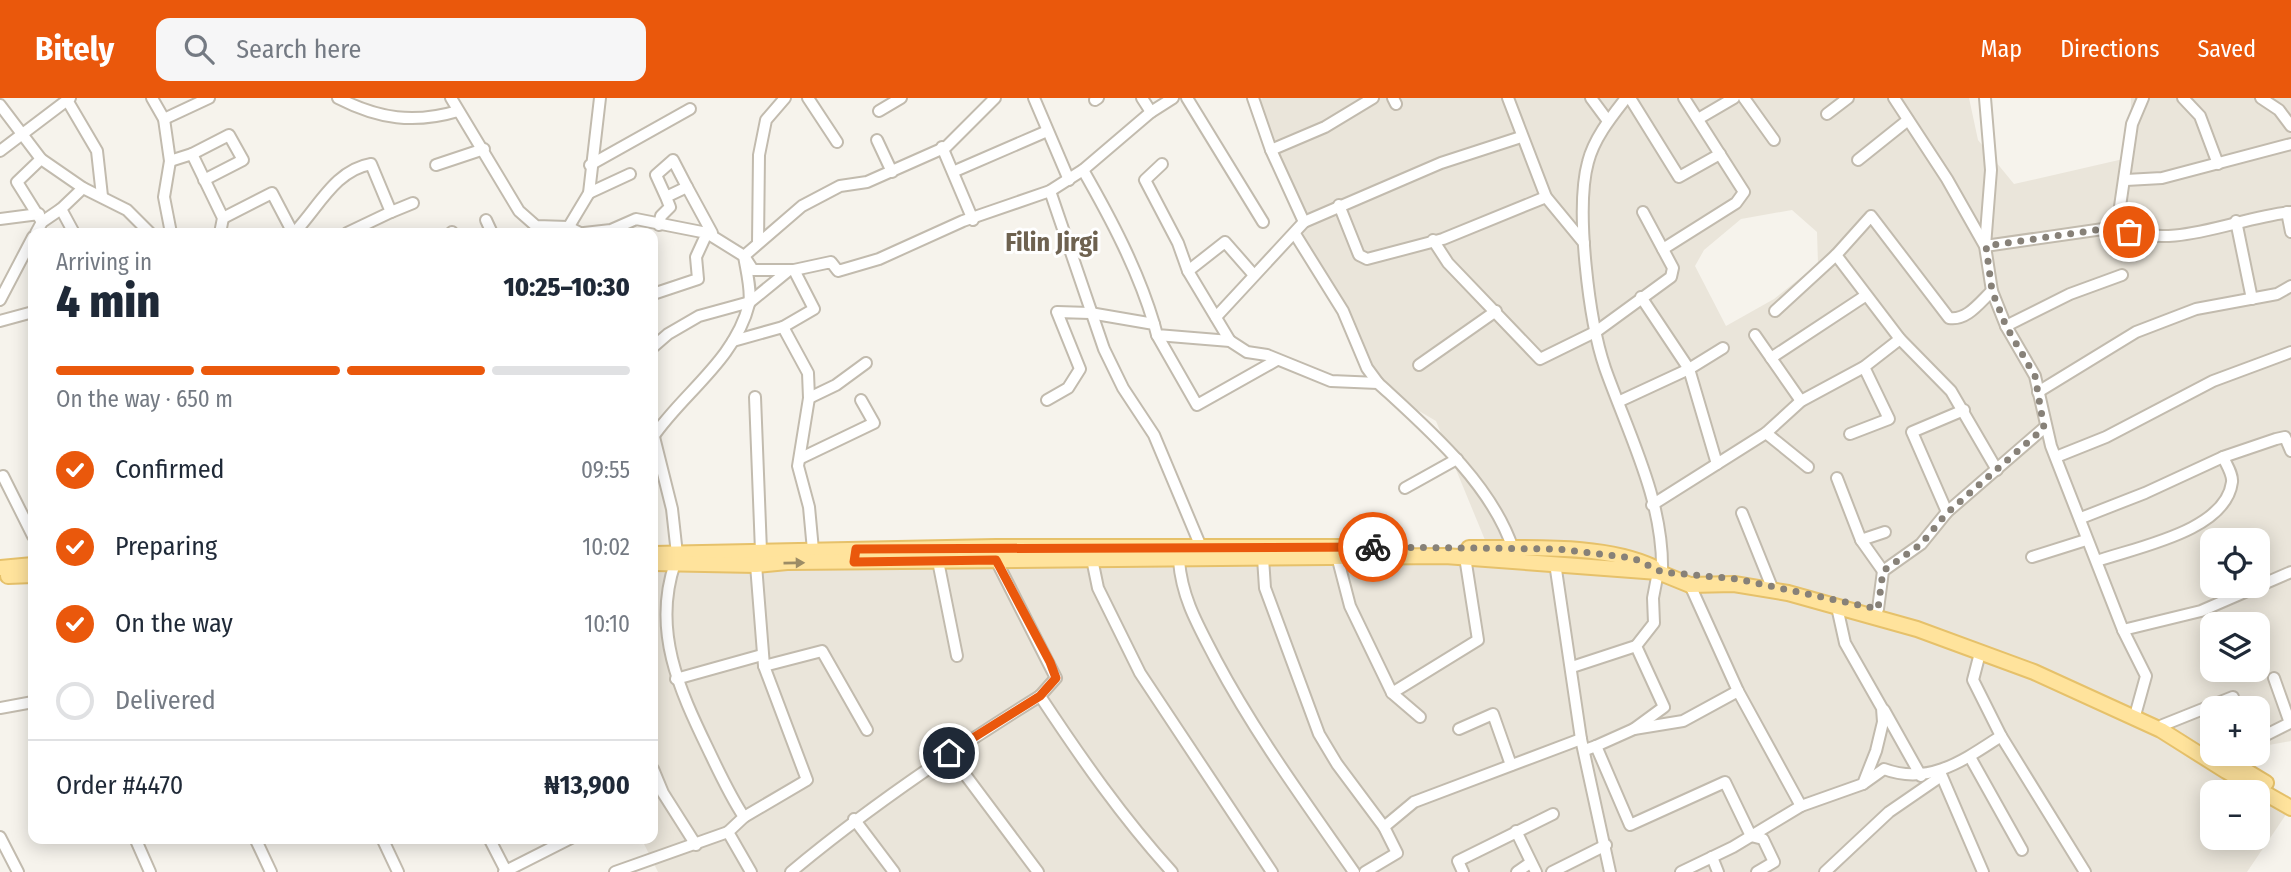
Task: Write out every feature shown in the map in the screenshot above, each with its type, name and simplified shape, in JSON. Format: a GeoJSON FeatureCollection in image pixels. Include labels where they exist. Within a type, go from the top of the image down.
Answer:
{"type":"FeatureCollection","features":[{"type":"Feature","properties":{"kind":"main road"},"geometry":{"type":"LineString","coordinates":[[658,555],[676,558],[759,558],[1201,547],[1558,549],[1633,558],[1690,585],[1734,584],[1788,593],[1917,629],[2034,672],[2161,730],[2291,808]]}},
{"type":"Feature","properties":{"kind":"main road"},"geometry":{"type":"LineString","coordinates":[[759,558],[813,550],[855,556],[938,561],[1465,557],[1555,562],[1771,585],[1878,609],[2064,678],[2200,744]]}},
{"type":"Feature","properties":{"kind":"main road"},"geometry":{"type":"LineString","coordinates":[[658,563],[676,558]]}},
{"type":"Feature","properties":{"kind":"main road"},"geometry":{"type":"LineString","coordinates":[[0,568],[28,565]]}},
{"type":"Feature","properties":{"kind":"main road"},"geometry":{"type":"LineString","coordinates":[[0,576],[28,575]]}},
{"type":"Feature","properties":{"kind":"main road"},"geometry":{"type":"LineString","coordinates":[[2238,766],[2291,799]]}},
{"type":"Feature","properties":{"kind":"street"},"geometry":{"type":"LineString","coordinates":[[152,98],[164,119],[170,161],[164,197],[170,228]]}},
{"type":"Feature","properties":{"kind":"street"},"geometry":{"type":"LineString","coordinates":[[164,119],[209,98]]}},
{"type":"Feature","properties":{"kind":"street"},"geometry":{"type":"LineString","coordinates":[[338,98],[378,115],[427,120],[458,111]]}},
{"type":"Feature","properties":{"kind":"street"},"geometry":{"type":"LineString","coordinates":[[451,98],[519,211],[536,226],[552,228]]}},
{"type":"Feature","properties":{"kind":"street"},"geometry":{"type":"LineString","coordinates":[[568,228],[589,193],[590,165],[600,98]]}},
{"type":"Feature","properties":{"kind":"street"},"geometry":{"type":"LineString","coordinates":[[758,243],[759,155],[766,120],[786,98]]}},
{"type":"Feature","properties":{"kind":"street"},"geometry":{"type":"LineString","coordinates":[[808,98],[836,142]]}},
{"type":"Feature","properties":{"kind":"street"},"geometry":{"type":"LineString","coordinates":[[878,111],[901,98]]}},
{"type":"Feature","properties":{"kind":"street"},"geometry":{"type":"LineString","coordinates":[[744,256],[812,201],[840,186],[867,182],[946,147],[995,98]]}},
{"type":"Feature","properties":{"kind":"street"},"geometry":{"type":"LineString","coordinates":[[1034,98],[1045,132],[1069,180]]}},
{"type":"Feature","properties":{"kind":"street"},"geometry":{"type":"LineString","coordinates":[[1142,98],[1151,112]]}},
{"type":"Feature","properties":{"kind":"street"},"geometry":{"type":"LineString","coordinates":[[616,228],[636,219],[710,233],[744,256],[753,270],[791,271],[831,262],[838,271],[879,259],[923,237],[1050,191],[1083,170],[1151,112],[1173,98]]}},
{"type":"Feature","properties":{"kind":"street"},"geometry":{"type":"LineString","coordinates":[[1187,98],[1263,222]]}},
{"type":"Feature","properties":{"kind":"street"},"geometry":{"type":"LineString","coordinates":[[1253,98],[1271,150],[1304,222]]}},
{"type":"Feature","properties":{"kind":"street"},"geometry":{"type":"LineString","coordinates":[[1271,150],[1325,127],[1373,98]]}},
{"type":"Feature","properties":{"kind":"street"},"geometry":{"type":"LineString","coordinates":[[1508,98],[1546,197],[1584,243]]}},
{"type":"Feature","properties":{"kind":"street"},"geometry":{"type":"LineString","coordinates":[[1591,98],[1608,121]]}},
{"type":"Feature","properties":{"kind":"street"},"geometry":{"type":"LineString","coordinates":[[1572,667],[1636,646],[1654,623],[1653,598],[1660,572],[1663,543],[1630,427],[1605,366],[1597,331],[1584,243],[1582,202],[1588,160],[1608,121],[1628,98],[1679,177],[1720,154]]}},
{"type":"Feature","properties":{"kind":"street"},"geometry":{"type":"LineString","coordinates":[[1662,249],[1742,197],[1744,191],[1684,98]]}},
{"type":"Feature","properties":{"kind":"street"},"geometry":{"type":"LineString","coordinates":[[1698,120],[1734,98]]}},
{"type":"Feature","properties":{"kind":"street"},"geometry":{"type":"LineString","coordinates":[[1744,98],[1774,140]]}},
{"type":"Feature","properties":{"kind":"street"},"geometry":{"type":"LineString","coordinates":[[1827,114],[1848,98]]}},
{"type":"Feature","properties":{"kind":"street"},"geometry":{"type":"LineString","coordinates":[[1894,98],[1968,212],[1986,246]]}},
{"type":"Feature","properties":{"kind":"street"},"geometry":{"type":"LineString","coordinates":[[1984,98],[1991,170],[1986,246],[1992,291],[2006,326],[2035,376],[2044,428],[2123,631],[2146,677],[2136,712]]}},
{"type":"Feature","properties":{"kind":"street"},"geometry":{"type":"LineString","coordinates":[[2117,227],[2126,180],[2132,124],[2143,98]]}},
{"type":"Feature","properties":{"kind":"street"},"geometry":{"type":"LineString","coordinates":[[2183,98],[2200,116],[2218,164]]}},
{"type":"Feature","properties":{"kind":"street"},"geometry":{"type":"LineString","coordinates":[[2261,98],[2279,110],[2291,126]]}},
{"type":"Feature","properties":{"kind":"street"},"geometry":{"type":"LineString","coordinates":[[0,151],[68,99],[97,151],[103,196]]}},
{"type":"Feature","properties":{"kind":"street"},"geometry":{"type":"LineString","coordinates":[[0,105],[41,159],[83,188],[127,210],[145,228]]}},
{"type":"Feature","properties":{"kind":"street"},"geometry":{"type":"LineString","coordinates":[[590,165],[690,109]]}},
{"type":"Feature","properties":{"kind":"street"},"geometry":{"type":"LineString","coordinates":[[1858,160],[1908,120]]}},
{"type":"Feature","properties":{"kind":"street"},"geometry":{"type":"LineString","coordinates":[[955,172],[1045,132]]}},
{"type":"Feature","properties":{"kind":"street"},"geometry":{"type":"LineString","coordinates":[[170,161],[192,154],[229,135],[243,160],[204,180]]}},
{"type":"Feature","properties":{"kind":"street"},"geometry":{"type":"LineString","coordinates":[[1216,317],[1304,222],[1441,163],[1521,137]]}},
{"type":"Feature","properties":{"kind":"street"},"geometry":{"type":"LineString","coordinates":[[877,140],[892,172]]}},
{"type":"Feature","properties":{"kind":"street"},"geometry":{"type":"LineString","coordinates":[[2126,180],[2162,177],[2291,144]]}},
{"type":"Feature","properties":{"kind":"street"},"geometry":{"type":"LineString","coordinates":[[942,147],[973,219]]}},
{"type":"Feature","properties":{"kind":"street"},"geometry":{"type":"LineString","coordinates":[[436,165],[484,149]]}},
{"type":"Feature","properties":{"kind":"street"},"geometry":{"type":"LineString","coordinates":[[192,154],[223,218],[221,228]]}},
{"type":"Feature","properties":{"kind":"street"},"geometry":{"type":"LineString","coordinates":[[40,218],[17,183],[41,159]]}},
{"type":"Feature","properties":{"kind":"street"},"geometry":{"type":"LineString","coordinates":[[659,225],[661,216],[670,207],[656,175],[673,160],[710,233]]}},
{"type":"Feature","properties":{"kind":"street"},"geometry":{"type":"LineString","coordinates":[[298,228],[335,182],[356,167],[371,164],[391,212]]}},
{"type":"Feature","properties":{"kind":"street"},"geometry":{"type":"LineString","coordinates":[[1162,164],[1145,180],[1188,271],[1230,341]]}},
{"type":"Feature","properties":{"kind":"street"},"geometry":{"type":"LineString","coordinates":[[1083,170],[1146,297],[1155,330],[1197,405],[1277,360]]}},
{"type":"Feature","properties":{"kind":"street"},"geometry":{"type":"LineString","coordinates":[[589,193],[631,174]]}},
{"type":"Feature","properties":{"kind":"street"},"geometry":{"type":"LineString","coordinates":[[666,197],[687,187]]}},
{"type":"Feature","properties":{"kind":"street"},"geometry":{"type":"LineString","coordinates":[[0,219],[40,218],[61,209],[83,188]]}},
{"type":"Feature","properties":{"kind":"street"},"geometry":{"type":"LineString","coordinates":[[1050,191],[1090,313],[1122,388],[1154,435],[1201,547]]}},
{"type":"Feature","properties":{"kind":"street"},"geometry":{"type":"LineString","coordinates":[[223,218],[272,193],[291,228]]}},
{"type":"Feature","properties":{"kind":"street"},"geometry":{"type":"LineString","coordinates":[[1339,205],[1362,259],[1433,240],[1546,197]]}},
{"type":"Feature","properties":{"kind":"street"},"geometry":{"type":"LineString","coordinates":[[357,228],[413,203]]}},
{"type":"Feature","properties":{"kind":"street"},"geometry":{"type":"LineString","coordinates":[[61,209],[71,228]]}},
{"type":"Feature","properties":{"kind":"street"},"geometry":{"type":"LineString","coordinates":[[1433,240],[1448,262],[1540,359],[1597,331],[1674,273],[1643,212]]}},
{"type":"Feature","properties":{"kind":"street"},"geometry":{"type":"LineString","coordinates":[[1986,246],[2117,227],[2129,232],[2168,238],[2236,221],[2289,212],[2291,232]]}},
{"type":"Feature","properties":{"kind":"street"},"geometry":{"type":"LineString","coordinates":[[1775,311],[1836,256],[1871,216],[1949,318],[1957,319],[1968,313],[1992,291]]}},
{"type":"Feature","properties":{"kind":"street"},"geometry":{"type":"LineString","coordinates":[[36,228],[40,218]]}},
{"type":"Feature","properties":{"kind":"street"},"geometry":{"type":"LineString","coordinates":[[486,220],[490,228]]}},
{"type":"Feature","properties":{"kind":"street"},"geometry":{"type":"LineString","coordinates":[[2236,221],[2252,299]]}},
{"type":"Feature","properties":{"kind":"street"},"geometry":{"type":"LineString","coordinates":[[658,292],[698,279],[696,257],[710,233]]}},
{"type":"Feature","properties":{"kind":"street"},"geometry":{"type":"LineString","coordinates":[[1295,234],[1343,311],[1367,368],[1378,383],[1457,459],[1488,501],[1514,549]]}},
{"type":"Feature","properties":{"kind":"street"},"geometry":{"type":"LineString","coordinates":[[1188,271],[1225,242],[1253,274]]}},
{"type":"Feature","properties":{"kind":"street"},"geometry":{"type":"LineString","coordinates":[[0,300],[28,246]]}},
{"type":"Feature","properties":{"kind":"street"},"geometry":{"type":"LineString","coordinates":[[658,430],[691,395],[733,341],[750,302],[744,256]]}},
{"type":"Feature","properties":{"kind":"street"},"geometry":{"type":"LineString","coordinates":[[1836,256],[1900,339],[1951,391],[1997,470]]}},
{"type":"Feature","properties":{"kind":"street"},"geometry":{"type":"LineString","coordinates":[[658,343],[699,316],[750,302],[791,271]]}},
{"type":"Feature","properties":{"kind":"street"},"geometry":{"type":"LineString","coordinates":[[733,341],[783,327],[814,309],[791,271]]}},
{"type":"Feature","properties":{"kind":"street"},"geometry":{"type":"LineString","coordinates":[[2006,326],[2070,294],[2122,275]]}},
{"type":"Feature","properties":{"kind":"street"},"geometry":{"type":"LineString","coordinates":[[2038,392],[2136,332],[2196,309],[2277,294],[2291,286]]}},
{"type":"Feature","properties":{"kind":"street"},"geometry":{"type":"LineString","coordinates":[[1771,358],[1865,296]]}},
{"type":"Feature","properties":{"kind":"street"},"geometry":{"type":"LineString","coordinates":[[1641,297],[1689,369],[1717,464]]}},
{"type":"Feature","properties":{"kind":"street"},"geometry":{"type":"LineString","coordinates":[[1419,365],[1496,311]]}},
{"type":"Feature","properties":{"kind":"street"},"geometry":{"type":"LineString","coordinates":[[1047,400],[1068,388],[1080,369],[1057,312],[1090,313],[1155,330],[1230,341],[1247,352],[1277,360],[1331,381],[1378,383]]}},
{"type":"Feature","properties":{"kind":"street"},"geometry":{"type":"LineString","coordinates":[[0,321],[28,313]]}},
{"type":"Feature","properties":{"kind":"street"},"geometry":{"type":"LineString","coordinates":[[783,327],[808,373],[809,398],[798,466],[809,507],[813,550]]}},
{"type":"Feature","properties":{"kind":"street"},"geometry":{"type":"LineString","coordinates":[[1755,335],[1801,401]]}},
{"type":"Feature","properties":{"kind":"street"},"geometry":{"type":"LineString","coordinates":[[1652,505],[1766,433],[1801,401],[1864,367],[1900,339]]}},
{"type":"Feature","properties":{"kind":"street"},"geometry":{"type":"LineString","coordinates":[[1620,401],[1689,369],[1723,348]]}},
{"type":"Feature","properties":{"kind":"street"},"geometry":{"type":"LineString","coordinates":[[2056,457],[2106,437],[2213,381],[2291,352]]}},
{"type":"Feature","properties":{"kind":"street"},"geometry":{"type":"LineString","coordinates":[[809,398],[836,385],[866,363]]}},
{"type":"Feature","properties":{"kind":"street"},"geometry":{"type":"LineString","coordinates":[[1850,434],[1889,419],[1864,367]]}},
{"type":"Feature","properties":{"kind":"street"},"geometry":{"type":"LineString","coordinates":[[615,872],[728,832],[744,817],[807,780],[763,661],[755,397]]}},
{"type":"Feature","properties":{"kind":"street"},"geometry":{"type":"LineString","coordinates":[[801,458],[874,423],[861,400]]}},
{"type":"Feature","properties":{"kind":"street"},"geometry":{"type":"LineString","coordinates":[[1947,513],[1912,432],[1964,410]]}},
{"type":"Feature","properties":{"kind":"street"},"geometry":{"type":"LineString","coordinates":[[1883,571],[1921,544],[1947,513],[2044,428]]}},
{"type":"Feature","properties":{"kind":"street"},"geometry":{"type":"LineString","coordinates":[[1766,433],[1808,467]]}},
{"type":"Feature","properties":{"kind":"street"},"geometry":{"type":"LineString","coordinates":[[2081,518],[2145,493],[2223,457],[2285,437],[2291,451]]}},
{"type":"Feature","properties":{"kind":"street"},"geometry":{"type":"LineString","coordinates":[[658,454],[673,509],[676,558],[666,591],[669,648],[676,679],[744,817]]}},
{"type":"Feature","properties":{"kind":"street"},"geometry":{"type":"LineString","coordinates":[[2097,561],[2205,523],[2226,503],[2233,480],[2223,457]]}},
{"type":"Feature","properties":{"kind":"street"},"geometry":{"type":"LineString","coordinates":[[1405,488],[1457,459]]}},
{"type":"Feature","properties":{"kind":"street"},"geometry":{"type":"LineString","coordinates":[[3,477],[28,526]]}},
{"type":"Feature","properties":{"kind":"street"},"geometry":{"type":"LineString","coordinates":[[1837,478],[1861,540],[1883,571],[1878,609]]}},
{"type":"Feature","properties":{"kind":"street"},"geometry":{"type":"LineString","coordinates":[[1742,513],[1771,585]]}},
{"type":"Feature","properties":{"kind":"street"},"geometry":{"type":"LineString","coordinates":[[1861,540],[1885,532]]}},
{"type":"Feature","properties":{"kind":"street"},"geometry":{"type":"LineString","coordinates":[[2032,557],[2086,540]]}},
{"type":"Feature","properties":{"kind":"street"},"geometry":{"type":"LineString","coordinates":[[1337,556],[1350,606],[1392,693],[1420,717]]}},
{"type":"Feature","properties":{"kind":"street"},"geometry":{"type":"LineString","coordinates":[[1392,693],[1478,640],[1465,557]]}},
{"type":"Feature","properties":{"kind":"street"},"geometry":{"type":"LineString","coordinates":[[1264,558],[1265,588],[1318,734],[1384,827],[1397,853],[1365,872]]}},
{"type":"Feature","properties":{"kind":"street"},"geometry":{"type":"LineString","coordinates":[[1093,559],[1098,588],[1140,673],[1272,872]]}},
{"type":"Feature","properties":{"kind":"street"},"geometry":{"type":"LineString","coordinates":[[791,872],[854,819],[949,753],[1040,696],[1056,678],[996,560]]}},
{"type":"Feature","properties":{"kind":"street"},"geometry":{"type":"LineString","coordinates":[[938,561],[957,656]]}},
{"type":"Feature","properties":{"kind":"street"},"geometry":{"type":"LineString","coordinates":[[1179,561],[1181,587],[1189,608],[1244,713],[1354,872]]}},
{"type":"Feature","properties":{"kind":"street"},"geometry":{"type":"LineString","coordinates":[[1555,562],[1610,872]]}},
{"type":"Feature","properties":{"kind":"street"},"geometry":{"type":"LineString","coordinates":[[2123,631],[2201,611],[2291,572]]}},
{"type":"Feature","properties":{"kind":"street"},"geometry":{"type":"LineString","coordinates":[[1690,585],[1738,691],[1801,806]]}},
{"type":"Feature","properties":{"kind":"street"},"geometry":{"type":"LineString","coordinates":[[1837,607],[1845,643],[1922,776]]}},
{"type":"Feature","properties":{"kind":"street"},"geometry":{"type":"LineString","coordinates":[[1634,729],[1664,707],[1636,646]]}},
{"type":"Feature","properties":{"kind":"street"},"geometry":{"type":"LineString","coordinates":[[676,679],[822,650],[867,730]]}},
{"type":"Feature","properties":{"kind":"street"},"geometry":{"type":"LineString","coordinates":[[1980,653],[1973,680],[2001,736],[2085,872]]}},
{"type":"Feature","properties":{"kind":"street"},"geometry":{"type":"LineString","coordinates":[[2270,732],[2290,723],[2274,678]]}},
{"type":"Feature","properties":{"kind":"street"},"geometry":{"type":"LineString","coordinates":[[1384,827],[1414,802],[1511,765],[1587,745],[1634,729],[1683,721],[1738,691]]}},
{"type":"Feature","properties":{"kind":"street"},"geometry":{"type":"LineString","coordinates":[[1040,696],[1124,816],[1172,872]]}},
{"type":"Feature","properties":{"kind":"street"},"geometry":{"type":"LineString","coordinates":[[0,708],[28,703]]}},
{"type":"Feature","properties":{"kind":"street"},"geometry":{"type":"LineString","coordinates":[[1863,784],[1876,751],[1883,722],[1882,708]]}},
{"type":"Feature","properties":{"kind":"street"},"geometry":{"type":"LineString","coordinates":[[2163,726],[2200,710]]}},
{"type":"Feature","properties":{"kind":"street"},"geometry":{"type":"LineString","coordinates":[[1459,729],[1493,714],[1511,765]]}},
{"type":"Feature","properties":{"kind":"street"},"geometry":{"type":"LineString","coordinates":[[1681,872],[1751,836],[1801,806],[1835,791],[1863,784],[1884,769],[1901,775],[1922,776],[1940,772],[1970,757],[2001,736]]}},
{"type":"Feature","properties":{"kind":"street"},"geometry":{"type":"LineString","coordinates":[[1587,745],[1630,825],[1725,782],[1751,836]]}},
{"type":"Feature","properties":{"kind":"street"},"geometry":{"type":"LineString","coordinates":[[949,753],[1038,872]]}},
{"type":"Feature","properties":{"kind":"street"},"geometry":{"type":"LineString","coordinates":[[1970,757],[2022,850]]}},
{"type":"Feature","properties":{"kind":"street"},"geometry":{"type":"LineString","coordinates":[[1825,872],[1889,813],[1937,779],[1940,772]]}},
{"type":"Feature","properties":{"kind":"street"},"geometry":{"type":"LineString","coordinates":[[1940,772],[1983,872]]}},
{"type":"Feature","properties":{"kind":"street"},"geometry":{"type":"LineString","coordinates":[[658,792],[696,845]]}},
{"type":"Feature","properties":{"kind":"street"},"geometry":{"type":"LineString","coordinates":[[1463,872],[1458,861],[1553,814]]}},
{"type":"Feature","properties":{"kind":"street"},"geometry":{"type":"LineString","coordinates":[[854,819],[894,872]]}},
{"type":"Feature","properties":{"kind":"street"},"geometry":{"type":"LineString","coordinates":[[1516,831],[1533,867],[1517,872]]}},
{"type":"Feature","properties":{"kind":"street"},"geometry":{"type":"LineString","coordinates":[[728,832],[751,872]]}},
{"type":"Feature","properties":{"kind":"street"},"geometry":{"type":"LineString","coordinates":[[1751,836],[1763,839],[1774,862],[1757,872]]}},
{"type":"Feature","properties":{"kind":"street"},"geometry":{"type":"LineString","coordinates":[[0,837],[18,872]]}},
{"type":"Feature","properties":{"kind":"street"},"geometry":{"type":"LineString","coordinates":[[138,844],[150,872]]}},
{"type":"Feature","properties":{"kind":"street"},"geometry":{"type":"LineString","coordinates":[[258,844],[271,872]]}},
{"type":"Feature","properties":{"kind":"street"},"geometry":{"type":"LineString","coordinates":[[385,844],[398,872]]}},
{"type":"Feature","properties":{"kind":"street"},"geometry":{"type":"LineString","coordinates":[[492,844],[505,872],[559,844]]}},
{"type":"Feature","properties":{"kind":"street"},"geometry":{"type":"LineString","coordinates":[[1552,872],[1606,845]]}},
{"type":"Feature","properties":{"kind":"street"},"geometry":{"type":"LineString","coordinates":[[1712,857],[1718,872]]}},
{"type":"Feature","properties":{"kind":"shaded area"},"geometry":{"type":"Polygon","coordinates":[[[1263,98],[1969,98],[1978,140],[2014,184],[2132,157],[2131,98],[2291,98],[2291,741],[2270,745],[2270,696],[2200,696],[2200,766],[2227,766],[2245,780],[2200,780],[2200,850],[2262,850],[2247,872],[658,872],[644,844],[658,844],[658,561],[1492,557],[1436,421],[1368,381],[1348,323],[1300,236],[1301,222],[1252,103],[1263,98]],[[1792,210],[1741,219],[1704,250],[1695,266],[1726,326],[1774,299],[1818,264],[1817,232],[1792,210]]]}},
{"type":"Feature","properties":{"kind":"shaded area"},"geometry":{"type":"Polygon","coordinates":[[[2270,800],[2287,813],[2270,838],[2270,800]]]}},
{"type":"Feature","properties":{"kind":"way so far"},"geometry":{"type":"LineString","coordinates":[[1373,547],[1558,549],[1633,558],[1662,572],[1737,579],[1878,609],[1883,571],[1921,544],[1947,513],[2044,428],[2035,376],[2006,326],[1992,291],[1986,246],[2036,236],[2117,227],[2129,232]]}},
{"type":"Feature","properties":{"kind":"district","name":"Filin Jirgi"},"geometry":{"type":"Point","coordinates":[1052,242]}},
{"type":"Feature","properties":{"kind":"route"},"geometry":{"type":"LineString","coordinates":[[949,753],[1040,696],[1056,678],[1050,662],[996,560],[854,562],[856,549],[1373,547]]}}]}
